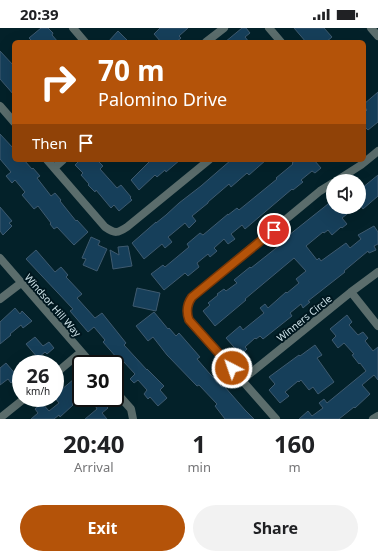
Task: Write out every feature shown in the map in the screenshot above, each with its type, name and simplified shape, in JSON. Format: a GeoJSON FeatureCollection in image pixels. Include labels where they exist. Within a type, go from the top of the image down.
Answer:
{"type":"FeatureCollection","features":[{"type":"Feature","properties":{"kind":"street"},"geometry":{"type":"LineString","coordinates":[[73,28],[83,40]]}},
{"type":"Feature","properties":{"kind":"street"},"geometry":{"type":"LineString","coordinates":[[209,40],[224,28]]}},
{"type":"Feature","properties":{"kind":"street"},"geometry":{"type":"LineString","coordinates":[[269,28],[279,40]]}},
{"type":"Feature","properties":{"kind":"street"},"geometry":{"type":"LineString","coordinates":[[371,28],[378,36]]}},
{"type":"Feature","properties":{"kind":"street"},"geometry":{"type":"LineString","coordinates":[[0,106],[12,120]]}},
{"type":"Feature","properties":{"kind":"street"},"geometry":{"type":"LineString","coordinates":[[366,161],[378,151]]}},
{"type":"Feature","properties":{"kind":"street"},"geometry":{"type":"LineString","coordinates":[[49,162],[105,227],[116,232],[127,227],[207,162]]}},
{"type":"Feature","properties":{"kind":"street"},"geometry":{"type":"LineString","coordinates":[[54,168],[61,162]]}},
{"type":"Feature","properties":{"kind":"street"},"geometry":{"type":"LineString","coordinates":[[347,174],[365,162]]}},
{"type":"Feature","properties":{"kind":"street"},"geometry":{"type":"LineString","coordinates":[[276,419],[189,320],[187,308],[192,297],[326,187]]}},
{"type":"Feature","properties":{"kind":"street","name":"Windsor Hill Way"},"geometry":{"type":"LineString","coordinates":[[0,258],[84,355]]}},
{"type":"Feature","properties":{"kind":"street","name":"Winners Circle"},"geometry":{"type":"LineString","coordinates":[[242,380],[378,272]]}},
{"type":"Feature","properties":{"kind":"street"},"geometry":{"type":"LineString","coordinates":[[0,299],[21,283]]}},
{"type":"Feature","properties":{"kind":"street"},"geometry":{"type":"LineString","coordinates":[[351,292],[378,326]]}},
{"type":"Feature","properties":{"kind":"street"},"geometry":{"type":"LineString","coordinates":[[64,367],[82,352]]}},
{"type":"Feature","properties":{"kind":"street"},"geometry":{"type":"LineString","coordinates":[[124,401],[131,409],[133,419]]}},
{"type":"Feature","properties":{"kind":"street"},"geometry":{"type":"LineString","coordinates":[[0,418],[14,407]]}},
{"type":"Feature","properties":{"kind":"street"},"geometry":{"type":"LineString","coordinates":[[373,419],[378,416]]}},
{"type":"Feature","properties":{"kind":"building"},"geometry":{"type":"Polygon","coordinates":[[[41,28],[48,28],[53,33],[52,35],[56,40],[31,40],[29,38],[41,28]]]}},
{"type":"Feature","properties":{"kind":"building"},"geometry":{"type":"Polygon","coordinates":[[[160,28],[188,28],[179,36],[181,38],[178,40],[159,40],[154,34],[160,28]]]}},
{"type":"Feature","properties":{"kind":"building"},"geometry":{"type":"Polygon","coordinates":[[[242,28],[246,28],[250,33],[245,37],[247,40],[227,40],[242,28]]]}},
{"type":"Feature","properties":{"kind":"building"},"geometry":{"type":"Polygon","coordinates":[[[294,28],[324,28],[332,37],[328,40],[304,40],[294,28]]]}},
{"type":"Feature","properties":{"kind":"building"},"geometry":{"type":"Polygon","coordinates":[[[118,31],[127,40],[110,40],[118,31]]]}},
{"type":"Feature","properties":{"kind":"building"},"geometry":{"type":"Polygon","coordinates":[[[0,51],[12,64],[12,93],[0,79],[0,51]]]}},
{"type":"Feature","properties":{"kind":"building"},"geometry":{"type":"Polygon","coordinates":[[[378,92],[378,122],[368,130],[366,128],[366,102],[378,92]]]}},
{"type":"Feature","properties":{"kind":"building"},"geometry":{"type":"Polygon","coordinates":[[[0,134],[12,147],[12,162],[26,162],[32,169],[33,168],[40,176],[37,178],[51,196],[55,193],[76,221],[77,220],[88,232],[74,245],[57,227],[54,229],[38,206],[34,209],[22,195],[25,192],[15,180],[12,183],[6,176],[11,172],[0,159],[0,134]]]}},
{"type":"Feature","properties":{"kind":"building"},"geometry":{"type":"Polygon","coordinates":[[[78,162],[99,162],[103,166],[100,169],[117,188],[121,185],[132,200],[119,211],[114,205],[111,208],[96,190],[95,192],[88,185],[89,184],[81,175],[83,173],[75,165],[78,162]]]}},
{"type":"Feature","properties":{"kind":"building"},"geometry":{"type":"Polygon","coordinates":[[[149,162],[178,162],[166,172],[165,170],[157,177],[155,175],[139,190],[131,180],[149,162]]]}},
{"type":"Feature","properties":{"kind":"building"},"geometry":{"type":"Polygon","coordinates":[[[229,162],[264,162],[249,175],[247,173],[231,187],[229,184],[192,216],[196,221],[189,228],[185,223],[168,237],[172,242],[165,248],[162,244],[144,259],[132,243],[229,162]]]}},
{"type":"Feature","properties":{"kind":"building"},"geometry":{"type":"Polygon","coordinates":[[[316,162],[321,168],[315,173],[312,171],[301,180],[303,182],[293,190],[292,189],[245,229],[242,225],[231,234],[235,239],[228,244],[224,239],[214,248],[217,251],[210,257],[208,254],[197,263],[199,267],[188,276],[185,273],[164,290],[151,274],[163,265],[165,267],[189,247],[187,244],[200,233],[203,235],[228,214],[237,208],[239,210],[277,179],[276,178],[293,164],[292,163],[316,162]]]}},
{"type":"Feature","properties":{"kind":"building"},"geometry":{"type":"Polygon","coordinates":[[[378,175],[378,196],[366,206],[366,185],[378,175]]]}},
{"type":"Feature","properties":{"kind":"building"},"geometry":{"type":"Polygon","coordinates":[[[326,206],[326,214],[347,214],[342,218],[347,224],[332,235],[328,230],[324,233],[323,232],[306,246],[317,260],[319,258],[321,261],[346,243],[350,248],[361,239],[358,235],[374,226],[378,232],[378,244],[374,246],[376,250],[369,253],[368,251],[344,271],[345,272],[308,301],[310,302],[303,308],[301,304],[290,313],[292,316],[263,339],[260,336],[256,339],[255,338],[245,347],[247,349],[241,355],[226,338],[240,326],[243,330],[264,313],[260,308],[265,304],[268,308],[286,292],[287,293],[299,283],[296,279],[306,271],[294,258],[215,326],[203,311],[210,305],[208,303],[218,295],[217,294],[224,289],[226,291],[237,283],[234,280],[280,245],[279,243],[326,206]]]}},
{"type":"Feature","properties":{"kind":"building"},"geometry":{"type":"Polygon","coordinates":[[[0,207],[12,221],[9,223],[12,226],[3,235],[0,231],[0,207]]]}},
{"type":"Feature","properties":{"kind":"building"},"geometry":{"type":"Polygon","coordinates":[[[91,237],[100,241],[98,245],[107,249],[97,271],[83,265],[86,259],[82,258],[91,237]]]}},
{"type":"Feature","properties":{"kind":"building"},"geometry":{"type":"Polygon","coordinates":[[[128,246],[132,266],[113,269],[110,250],[119,255],[118,247],[128,246]]]}},
{"type":"Feature","properties":{"kind":"building"},"geometry":{"type":"Polygon","coordinates":[[[36,250],[55,272],[61,267],[68,275],[66,277],[82,294],[77,298],[95,318],[102,313],[126,343],[124,345],[164,386],[160,390],[167,398],[158,406],[150,397],[148,399],[144,394],[147,390],[138,380],[134,383],[130,379],[135,374],[124,362],[124,355],[114,355],[103,342],[105,340],[94,327],[88,332],[70,311],[73,309],[26,259],[36,250]]]}},
{"type":"Feature","properties":{"kind":"building"},"geometry":{"type":"Polygon","coordinates":[[[137,288],[160,293],[156,311],[133,306],[137,288]]]}},
{"type":"Feature","properties":{"kind":"building"},"geometry":{"type":"Polygon","coordinates":[[[15,308],[20,314],[22,311],[32,321],[23,328],[21,325],[0,344],[0,322],[15,308]]]}},
{"type":"Feature","properties":{"kind":"building"},"geometry":{"type":"Polygon","coordinates":[[[154,312],[176,336],[179,333],[200,357],[197,359],[210,374],[222,387],[224,386],[254,419],[225,419],[215,406],[217,404],[167,355],[153,337],[148,341],[136,326],[154,312]]]}},
{"type":"Feature","properties":{"kind":"building"},"geometry":{"type":"Polygon","coordinates":[[[347,315],[352,322],[349,325],[358,335],[363,332],[368,338],[365,341],[373,351],[378,347],[378,380],[374,375],[362,385],[370,394],[355,408],[354,407],[339,419],[299,419],[308,411],[312,416],[323,408],[319,403],[324,399],[327,403],[366,371],[344,343],[338,348],[332,340],[336,336],[330,329],[347,315]]]}},
{"type":"Feature","properties":{"kind":"building"},"geometry":{"type":"Polygon","coordinates":[[[35,337],[43,346],[49,342],[54,348],[47,354],[45,352],[42,355],[35,355],[26,344],[35,337]]]}},
{"type":"Feature","properties":{"kind":"building"},"geometry":{"type":"Polygon","coordinates":[[[315,345],[322,355],[317,358],[334,382],[318,394],[313,387],[309,390],[301,380],[299,382],[298,381],[285,392],[289,396],[280,403],[269,390],[275,384],[269,377],[315,345]]]}},
{"type":"Feature","properties":{"kind":"building"},"geometry":{"type":"Polygon","coordinates":[[[6,363],[12,370],[11,383],[8,379],[0,385],[0,368],[6,363]]]}},
{"type":"Feature","properties":{"kind":"building"},"geometry":{"type":"Polygon","coordinates":[[[72,381],[72,406],[60,417],[59,415],[54,419],[31,419],[38,413],[35,409],[37,407],[46,407],[49,411],[54,407],[64,407],[64,387],[72,381]]]}},
{"type":"Feature","properties":{"kind":"building"},"geometry":{"type":"Polygon","coordinates":[[[96,407],[108,408],[102,413],[107,419],[85,419],[97,409],[96,407]]]}},
{"type":"Feature","properties":{"kind":"route"},"geometry":{"type":"LineString","coordinates":[[232,368],[189,320],[187,312],[188,304],[192,297],[274,230]]}}]}
